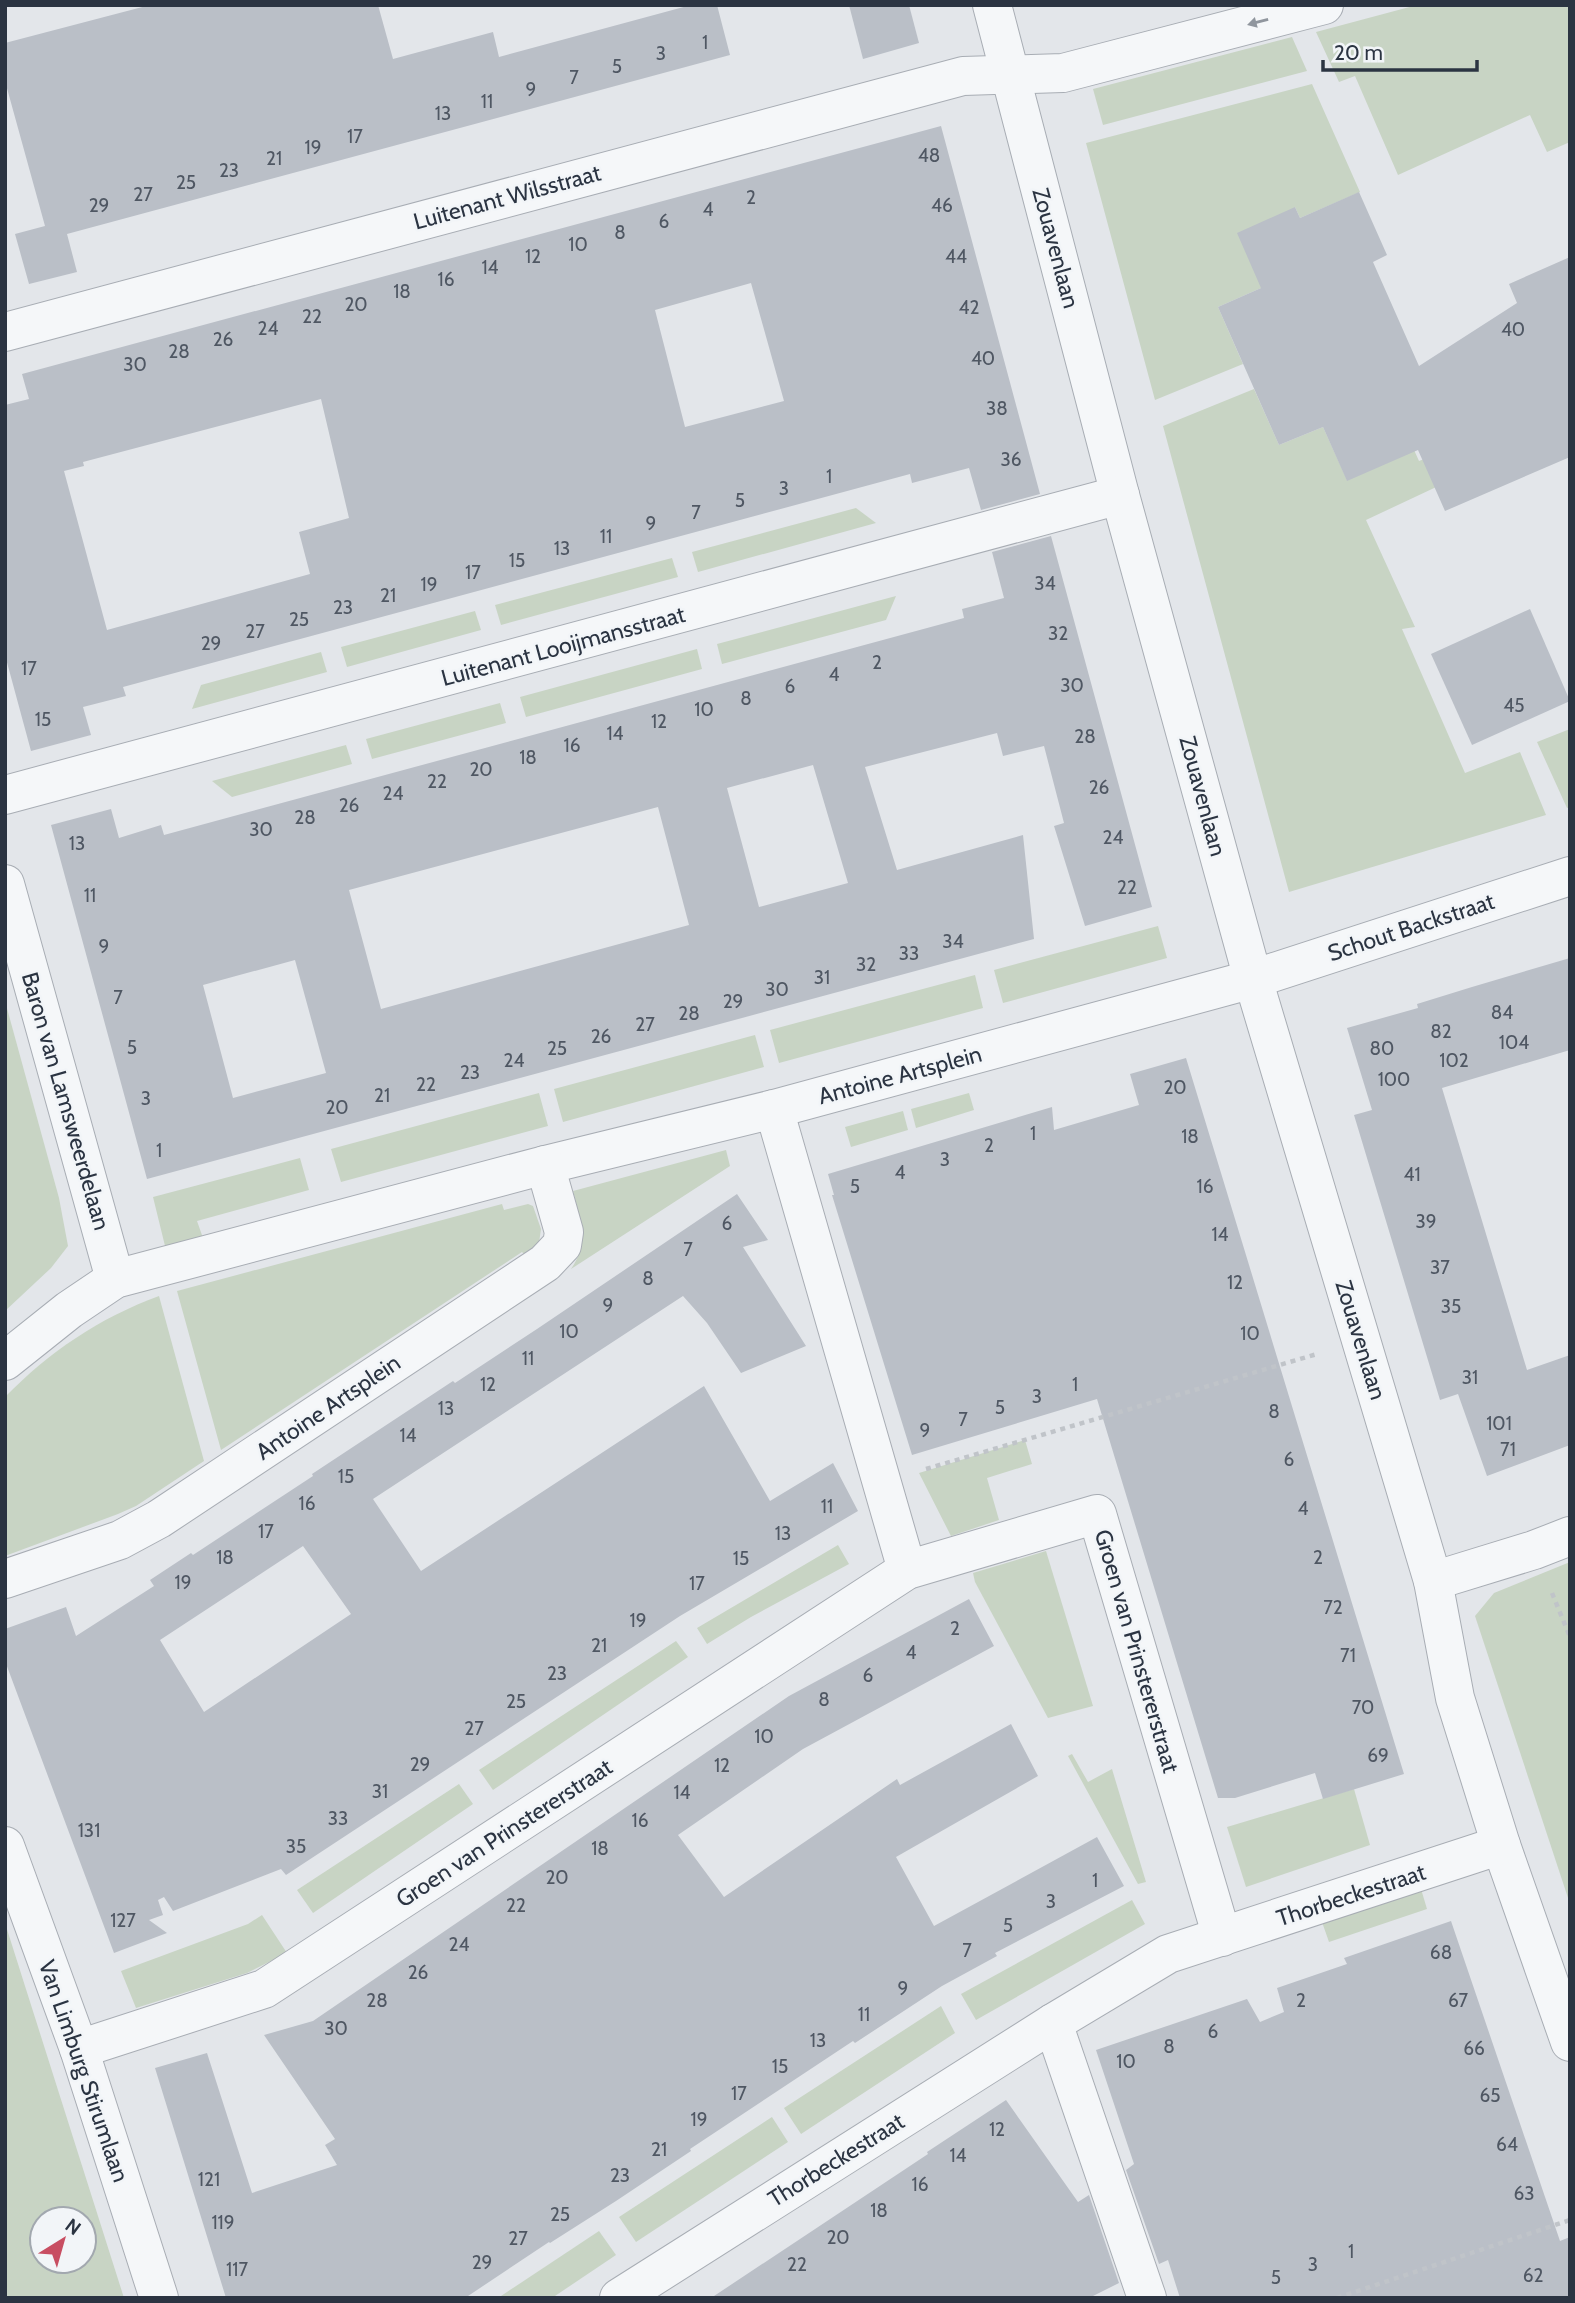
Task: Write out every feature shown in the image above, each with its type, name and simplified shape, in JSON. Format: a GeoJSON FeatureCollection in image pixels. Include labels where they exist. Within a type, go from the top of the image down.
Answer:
{"type":"FeatureCollection","features":[{"type":"Feature","properties":{"kind":"street","name":"Zouavenlaan"},"geometry":{"type":"LineString","coordinates":[[992,5],[1120,495],[1253,979],[1433,1581],[1455,1698],[1501,1845],[1570,2042]]}},
{"type":"Feature","properties":{"kind":"street","name":"Luitenant Wilsstraat"},"geometry":{"type":"LineString","coordinates":[[5,332],[962,76],[1063,73],[1324,5]]}},
{"type":"Feature","properties":{"kind":"street","name":"Luitenant Looijmansstraat"},"geometry":{"type":"LineString","coordinates":[[5,795],[1120,495]]}},
{"type":"Feature","properties":{"kind":"street","name":"Schout Backstraat"},"geometry":{"type":"LineString","coordinates":[[1253,979],[1570,876]]}},
{"type":"Feature","properties":{"kind":"street","name":"Baron van Lamsweerdelaan"},"geometry":{"type":"LineString","coordinates":[[5,884],[115,1279]]}},
{"type":"Feature","properties":{"kind":"street","name":"Antoine Artsplein"},"geometry":{"type":"LineString","coordinates":[[5,1361],[69,1310],[115,1279],[774,1109],[1253,979]]}},
{"type":"Feature","properties":{"kind":"street"},"geometry":{"type":"LineString","coordinates":[[774,1109],[907,1570]]}},
{"type":"Feature","properties":{"kind":"street","name":"Antoine Artsplein"},"geometry":{"type":"LineString","coordinates":[[5,1579],[120,1540],[159,1519],[545,1263],[562,1245],[564,1233],[545,1166]]}},
{"type":"Feature","properties":{"kind":"street","name":"Groen van Prinstererstraat"},"geometry":{"type":"LineString","coordinates":[[79,2049],[264,1989],[907,1570],[1097,1514],[1222,1937]]}},
{"type":"Feature","properties":{"kind":"street"},"geometry":{"type":"LineString","coordinates":[[1433,1581],[1570,1536]]}},
{"type":"Feature","properties":{"kind":"street","name":"Thorbeckestraat"},"geometry":{"type":"LineString","coordinates":[[619,2298],[1168,1954],[1501,1845]]}},
{"type":"Feature","properties":{"kind":"street","name":"Van Limburg Stirumlaan"},"geometry":{"type":"LineString","coordinates":[[5,1846],[79,2049],[159,2298]]}},
{"type":"Feature","properties":{"kind":"street"},"geometry":{"type":"LineString","coordinates":[[1054,2023],[1147,2298]]}},
{"type":"Feature","properties":{"kind":"path"},"geometry":{"type":"LineString","coordinates":[[882,1482],[1361,1341]]}},
{"type":"Feature","properties":{"kind":"path"},"geometry":{"type":"LineString","coordinates":[[1337,2298],[1570,2220]]}},
{"type":"Feature","properties":{"kind":"green space"},"geometry":{"type":"Polygon","coordinates":[[[1417,5],[1570,5],[1570,142],[1547,152],[1530,115],[1398,175],[1355,76],[1339,82],[1316,32],[1417,5]]]}},
{"type":"Feature","properties":{"kind":"green space"},"geometry":{"type":"Polygon","coordinates":[[[1292,37],[1307,71],[1103,125],[1093,89],[1292,37]]]}},
{"type":"Feature","properties":{"kind":"green space"},"geometry":{"type":"Polygon","coordinates":[[[1312,84],[1360,192],[1300,218],[1295,207],[1261,288],[1218,307],[1243,364],[1155,400],[1086,143],[1312,84]]]}},
{"type":"Feature","properties":{"kind":"green space"},"geometry":{"type":"Polygon","coordinates":[[[1254,389],[1279,445],[1323,427],[1347,480],[1410,441],[1419,461],[1437,454],[1449,481],[1366,520],[1415,627],[1402,629],[1465,773],[1520,752],[1546,815],[1289,892],[1163,426],[1254,389]]]}},
{"type":"Feature","properties":{"kind":"green space"},"geometry":{"type":"Polygon","coordinates":[[[856,508],[876,523],[698,572],[692,552],[856,508]]]}},
{"type":"Feature","properties":{"kind":"green space"},"geometry":{"type":"Polygon","coordinates":[[[672,558],[678,577],[501,625],[495,605],[672,558]]]}},
{"type":"Feature","properties":{"kind":"green space"},"geometry":{"type":"Polygon","coordinates":[[[896,596],[886,620],[722,664],[717,644],[896,596]]]}},
{"type":"Feature","properties":{"kind":"green space"},"geometry":{"type":"Polygon","coordinates":[[[475,611],[481,630],[347,667],[341,647],[475,611]]]}},
{"type":"Feature","properties":{"kind":"green space"},"geometry":{"type":"Polygon","coordinates":[[[697,649],[702,669],[526,717],[520,697],[697,649]]]}},
{"type":"Feature","properties":{"kind":"green space"},"geometry":{"type":"Polygon","coordinates":[[[321,652],[327,672],[192,709],[201,685],[321,652]]]}},
{"type":"Feature","properties":{"kind":"green space"},"geometry":{"type":"Polygon","coordinates":[[[500,703],[506,723],[372,759],[366,739],[500,703]]]}},
{"type":"Feature","properties":{"kind":"green space"},"geometry":{"type":"Polygon","coordinates":[[[1570,729],[1570,807],[1567,808],[1537,742],[1570,729]]]}},
{"type":"Feature","properties":{"kind":"green space"},"geometry":{"type":"Polygon","coordinates":[[[346,745],[352,764],[232,797],[212,781],[346,745]]]}},
{"type":"Feature","properties":{"kind":"green space"},"geometry":{"type":"Polygon","coordinates":[[[1158,926],[1167,958],[1003,1003],[994,970],[1158,926]]]}},
{"type":"Feature","properties":{"kind":"green space"},"geometry":{"type":"Polygon","coordinates":[[[975,975],[983,1008],[779,1063],[770,1030],[975,975]]]}},
{"type":"Feature","properties":{"kind":"green space"},"geometry":{"type":"Polygon","coordinates":[[[5,1001],[59,1198],[68,1246],[51,1268],[5,1311],[5,1001]]]}},
{"type":"Feature","properties":{"kind":"green space"},"geometry":{"type":"Polygon","coordinates":[[[755,1035],[764,1067],[563,1122],[554,1089],[755,1035]]]}},
{"type":"Feature","properties":{"kind":"green space"},"geometry":{"type":"Polygon","coordinates":[[[539,1093],[548,1126],[341,1182],[331,1149],[539,1093]]]}},
{"type":"Feature","properties":{"kind":"green space"},"geometry":{"type":"Polygon","coordinates":[[[969,1093],[974,1110],[916,1128],[911,1109],[969,1093]]]}},
{"type":"Feature","properties":{"kind":"green space"},"geometry":{"type":"Polygon","coordinates":[[[903,1111],[908,1130],[851,1147],[845,1127],[903,1111]]]}},
{"type":"Feature","properties":{"kind":"green space"},"geometry":{"type":"Polygon","coordinates":[[[726,1150],[730,1166],[571,1269],[577,1260],[581,1241],[580,1221],[573,1191],[726,1150]]]}},
{"type":"Feature","properties":{"kind":"green space"},"geometry":{"type":"Polygon","coordinates":[[[300,1158],[309,1190],[197,1221],[203,1238],[166,1250],[153,1197],[300,1158]]]}},
{"type":"Feature","properties":{"kind":"green space"},"geometry":{"type":"Polygon","coordinates":[[[502,1204],[504,1210],[528,1204],[533,1206],[541,1229],[539,1243],[525,1255],[522,1252],[221,1450],[177,1291],[502,1204]]]}},
{"type":"Feature","properties":{"kind":"green space"},"geometry":{"type":"Polygon","coordinates":[[[159,1296],[204,1461],[136,1506],[5,1556],[5,1397],[39,1365],[76,1338],[116,1315],[159,1296]]]}},
{"type":"Feature","properties":{"kind":"green space"},"geometry":{"type":"Polygon","coordinates":[[[1025,1440],[1032,1464],[987,1478],[999,1520],[951,1536],[919,1473],[1025,1440]]]}},
{"type":"Feature","properties":{"kind":"green space"},"geometry":{"type":"Polygon","coordinates":[[[838,1545],[849,1564],[707,1644],[697,1628],[838,1545]]]}},
{"type":"Feature","properties":{"kind":"green space"},"geometry":{"type":"Polygon","coordinates":[[[1046,1551],[1093,1706],[1048,1718],[975,1582],[973,1573],[1046,1551]]]}},
{"type":"Feature","properties":{"kind":"green space"},"geometry":{"type":"Polygon","coordinates":[[[1570,1562],[1570,1904],[1475,1616],[1494,1593],[1570,1562]]]}},
{"type":"Feature","properties":{"kind":"green space"},"geometry":{"type":"Polygon","coordinates":[[[676,1641],[688,1657],[493,1790],[479,1770],[676,1641]]]}},
{"type":"Feature","properties":{"kind":"green space"},"geometry":{"type":"Polygon","coordinates":[[[1072,1754],[1088,1782],[1112,1769],[1146,1882],[1138,1884],[1068,1756],[1072,1754]]]}},
{"type":"Feature","properties":{"kind":"green space"},"geometry":{"type":"Polygon","coordinates":[[[459,1784],[473,1804],[313,1913],[297,1890],[459,1784]]]}},
{"type":"Feature","properties":{"kind":"green space"},"geometry":{"type":"Polygon","coordinates":[[[1354,1789],[1370,1845],[1246,1887],[1227,1827],[1354,1789]]]}},
{"type":"Feature","properties":{"kind":"green space"},"geometry":{"type":"Polygon","coordinates":[[[1421,1889],[1427,1909],[1329,1942],[1322,1922],[1421,1889]]]}},
{"type":"Feature","properties":{"kind":"green space"},"geometry":{"type":"Polygon","coordinates":[[[1132,1900],[1145,1924],[976,2020],[961,1994],[1132,1900]]]}},
{"type":"Feature","properties":{"kind":"green space"},"geometry":{"type":"Polygon","coordinates":[[[262,1915],[287,1953],[247,1973],[136,2008],[121,1971],[248,1924],[262,1915]]]}},
{"type":"Feature","properties":{"kind":"green space"},"geometry":{"type":"Polygon","coordinates":[[[5,1923],[94,2205],[28,2205],[28,2275],[98,2275],[98,2216],[124,2298],[5,2298],[5,1923]]]}},
{"type":"Feature","properties":{"kind":"green space"},"geometry":{"type":"Polygon","coordinates":[[[941,2006],[955,2033],[801,2134],[784,2108],[941,2006]]]}},
{"type":"Feature","properties":{"kind":"green space"},"geometry":{"type":"Polygon","coordinates":[[[772,2117],[788,2142],[636,2242],[619,2217],[772,2117]]]}},
{"type":"Feature","properties":{"kind":"green space"},"geometry":{"type":"Polygon","coordinates":[[[599,2231],[616,2255],[552,2298],[498,2298],[599,2231]]]}},
{"type":"Feature","properties":{"kind":"building"},"geometry":{"type":"Polygon","coordinates":[[[150,5],[378,5],[393,59],[493,32],[499,57],[691,5],[717,5],[730,55],[67,234],[77,272],[29,284],[15,234],[45,226],[5,81],[5,43],[150,5]]]}},
{"type":"Feature","properties":{"kind":"building"},"geometry":{"type":"Polygon","coordinates":[[[849,5],[909,5],[919,43],[863,59],[849,5]]]}},
{"type":"Feature","properties":{"kind":"building"},"geometry":{"type":"Polygon","coordinates":[[[941,126],[1040,494],[981,510],[969,468],[912,483],[910,474],[123,687],[126,696],[83,707],[91,735],[31,751],[5,655],[5,405],[29,399],[22,374],[941,126]],[[751,283],[655,310],[685,427],[784,401],[751,283]],[[321,399],[83,462],[84,466],[64,471],[107,630],[310,574],[299,532],[349,518],[321,399]]]}},
{"type":"Feature","properties":{"kind":"building"},"geometry":{"type":"Polygon","coordinates":[[[1359,192],[1387,255],[1373,262],[1419,366],[1517,303],[1509,284],[1570,257],[1570,457],[1445,511],[1418,450],[1347,481],[1323,427],[1279,445],[1218,307],[1261,288],[1237,233],[1295,207],[1300,218],[1359,192]]]}},
{"type":"Feature","properties":{"kind":"building"},"geometry":{"type":"Polygon","coordinates":[[[1051,536],[1152,907],[1085,926],[1054,826],[1064,823],[1044,746],[1003,756],[997,733],[865,767],[897,870],[1023,835],[1034,939],[147,1179],[51,825],[111,809],[119,838],[161,825],[164,835],[964,618],[962,609],[1004,598],[992,552],[1051,536]],[[813,765],[727,788],[759,907],[848,883],[813,765]],[[658,807],[349,890],[381,1009],[689,925],[658,807]],[[295,960],[203,985],[233,1098],[326,1073],[295,960]]]}},
{"type":"Feature","properties":{"kind":"building"},"geometry":{"type":"Polygon","coordinates":[[[1530,609],[1570,701],[1472,745],[1431,654],[1530,609]]]}},
{"type":"Feature","properties":{"kind":"building"},"geometry":{"type":"Polygon","coordinates":[[[1570,958],[1570,1050],[1442,1088],[1527,1370],[1570,1355],[1570,1445],[1487,1476],[1458,1394],[1440,1400],[1354,1115],[1372,1110],[1347,1028],[1418,1008],[1417,1004],[1570,958]]]}},
{"type":"Feature","properties":{"kind":"building"},"geometry":{"type":"Polygon","coordinates":[[[1186,1058],[1404,1774],[1323,1799],[1315,1773],[1235,1798],[1218,1798],[1097,1399],[912,1455],[832,1195],[828,1174],[1052,1107],[1054,1130],[1139,1105],[1130,1074],[1186,1058]]]}},
{"type":"Feature","properties":{"kind":"building"},"geometry":{"type":"Polygon","coordinates":[[[737,1194],[768,1240],[743,1247],[806,1346],[741,1373],[707,1323],[683,1296],[373,1499],[421,1571],[704,1386],[770,1501],[833,1463],[858,1511],[680,1616],[286,1875],[281,1869],[173,1911],[164,1897],[158,1900],[163,1915],[149,1920],[167,1933],[114,1953],[5,1661],[5,1629],[66,1607],[76,1636],[154,1586],[150,1580],[191,1553],[193,1555],[453,1381],[455,1383],[737,1194]],[[303,1546],[160,1640],[204,1712],[351,1614],[303,1546]]]}},
{"type":"Feature","properties":{"kind":"building"},"geometry":{"type":"Polygon","coordinates":[[[969,1599],[994,1646],[803,1749],[678,1835],[724,1897],[897,1779],[900,1785],[1011,1724],[1038,1776],[896,1857],[934,1926],[1097,1837],[1124,1886],[995,1953],[997,1956],[942,1986],[855,2043],[853,2041],[616,2201],[465,2298],[226,2298],[155,2068],[207,2053],[252,2193],[337,2165],[325,2145],[335,2139],[264,2035],[313,2021],[789,1696],[969,1599]]]}},
{"type":"Feature","properties":{"kind":"building"},"geometry":{"type":"Polygon","coordinates":[[[1451,1921],[1560,2241],[1570,2237],[1570,2298],[1180,2298],[1168,2260],[1159,2264],[1126,2170],[1134,2164],[1096,2050],[1247,1999],[1260,2022],[1284,2012],[1277,1988],[1347,1964],[1344,1958],[1451,1921]]]}},
{"type":"Feature","properties":{"kind":"building"},"geometry":{"type":"Polygon","coordinates":[[[1006,2100],[1078,2202],[1089,2195],[1119,2283],[1089,2298],[711,2298],[928,2154],[927,2152],[1006,2100]]]}}]}
